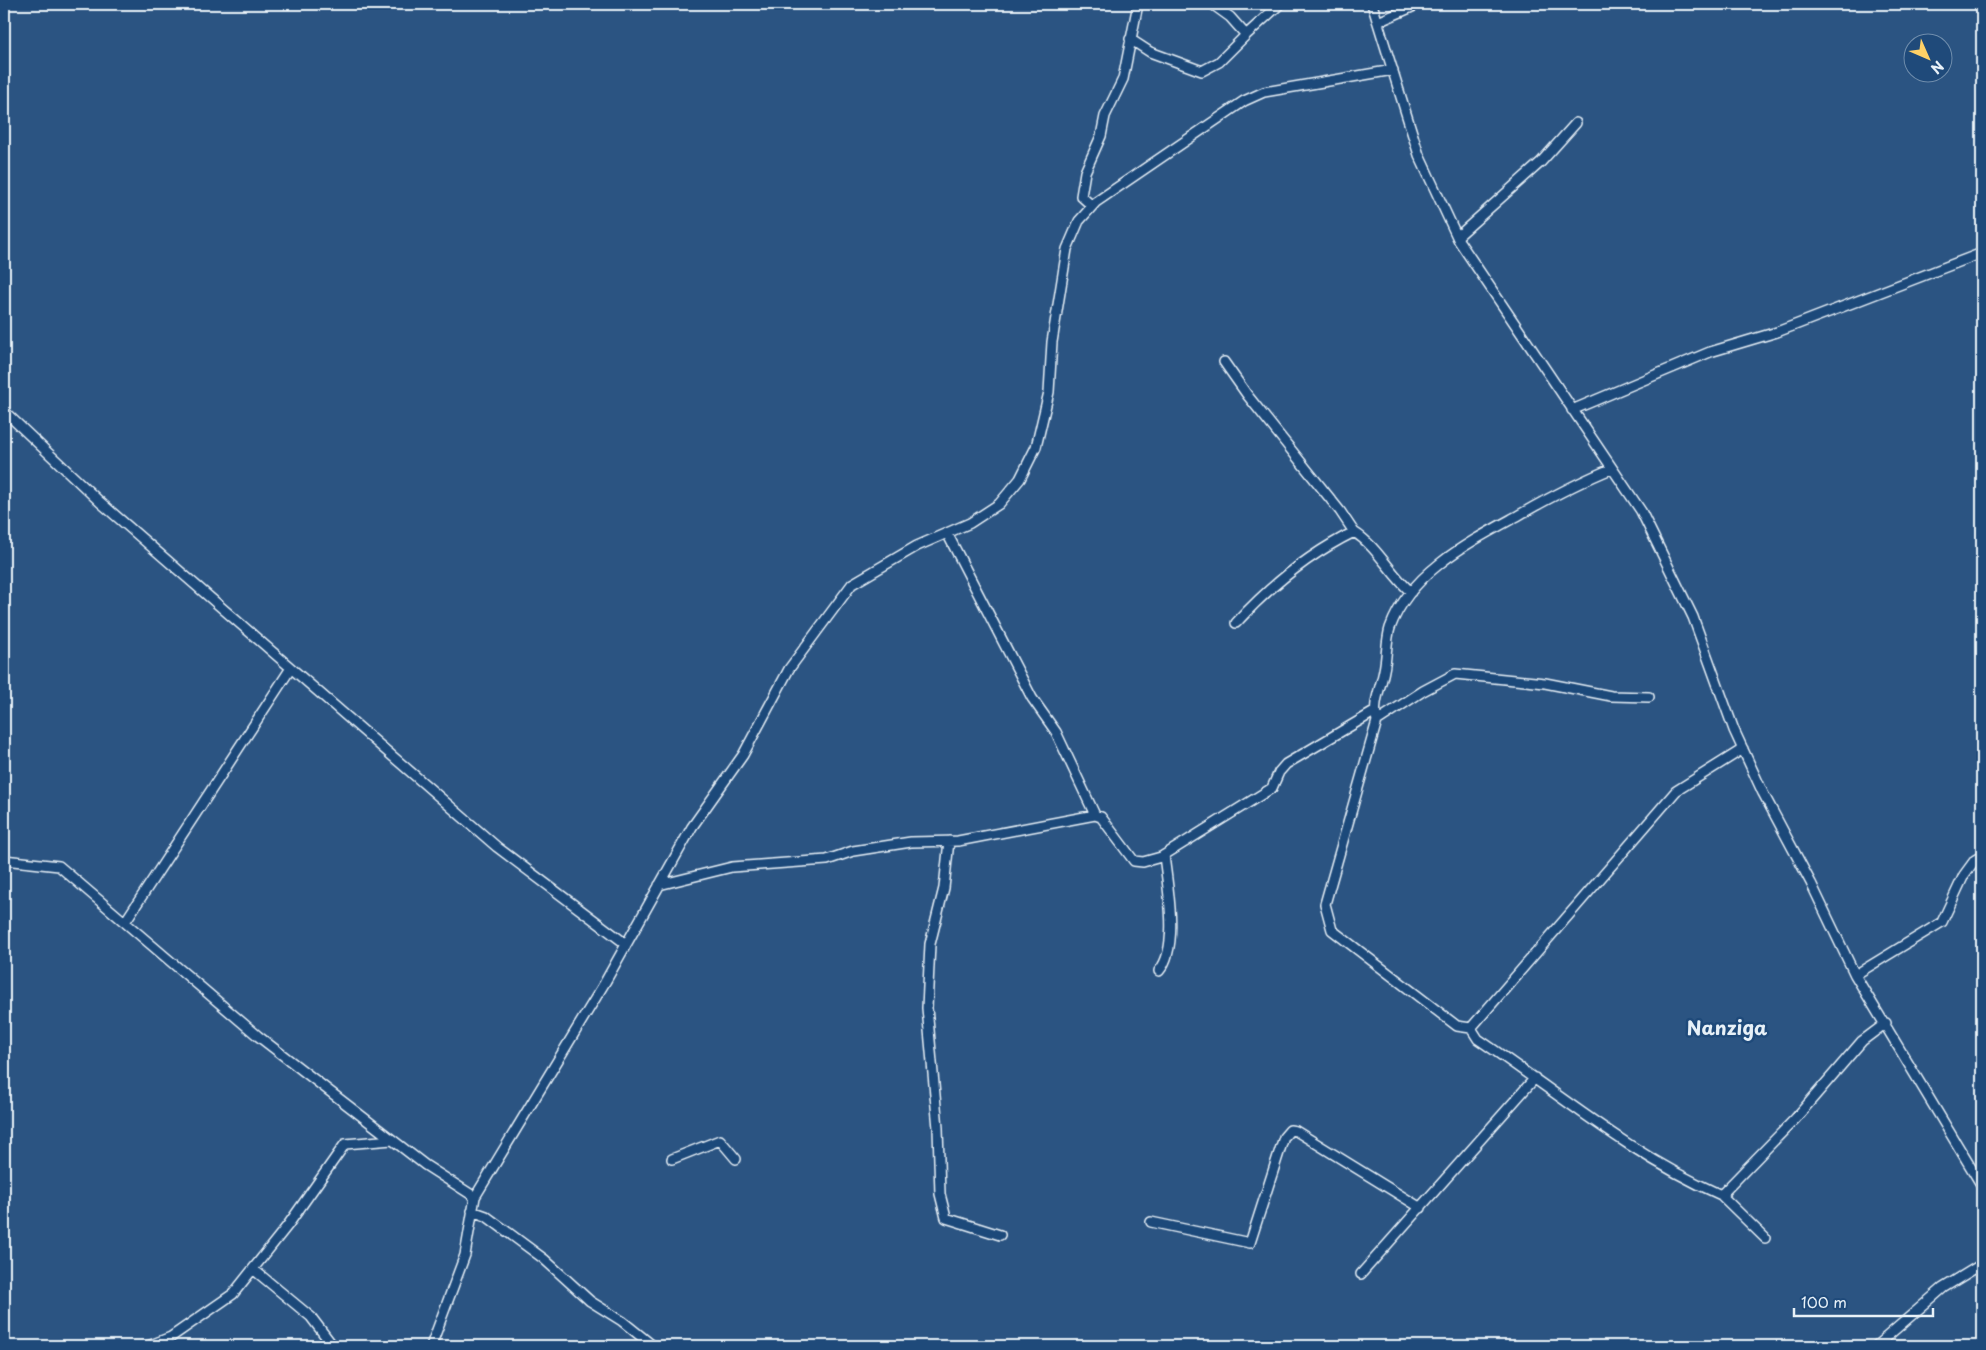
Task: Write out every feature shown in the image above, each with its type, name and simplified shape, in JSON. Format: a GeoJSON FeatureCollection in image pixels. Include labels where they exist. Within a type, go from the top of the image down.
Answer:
{"type":"FeatureCollection","features":[{"type":"Feature","properties":{"kind":"street"},"geometry":{"type":"LineString","coordinates":[[1092,206],[1081,196],[1085,172],[1100,136],[1105,116],[1123,80],[1138,4]]}},
{"type":"Feature","properties":{"kind":"street"},"geometry":{"type":"LineString","coordinates":[[1212,4],[1230,17],[1246,35]]}},
{"type":"Feature","properties":{"kind":"street"},"geometry":{"type":"LineString","coordinates":[[1130,39],[1150,52],[1202,71],[1219,62],[1280,4]]}},
{"type":"Feature","properties":{"kind":"street"},"geometry":{"type":"LineString","coordinates":[[1372,4],[1418,155],[1457,237],[1477,271],[1641,511],[1693,617],[1743,749],[1763,793],[1811,883],[1855,975],[1886,1023],[1907,1064],[1982,1186]]}},
{"type":"Feature","properties":{"kind":"street"},"geometry":{"type":"LineString","coordinates":[[1378,22],[1419,4]]}},
{"type":"Feature","properties":{"kind":"street"},"geometry":{"type":"LineString","coordinates":[[431,1346],[465,1255],[475,1197],[626,944],[692,827],[743,755],[789,669],[852,584],[917,546],[970,523],[999,504],[1020,478],[1036,447],[1049,392],[1052,342],[1067,249],[1079,221],[1092,206],[1244,101],[1264,92],[1393,70]]}},
{"type":"Feature","properties":{"kind":"street"},"geometry":{"type":"LineString","coordinates":[[1457,237],[1541,162],[1576,123]]}},
{"type":"Feature","properties":{"kind":"street"},"geometry":{"type":"LineString","coordinates":[[1572,410],[1710,352],[1776,332],[1982,253]]}},
{"type":"Feature","properties":{"kind":"street"},"geometry":{"type":"LineString","coordinates":[[1224,362],[1248,396],[1340,511],[1354,532],[1363,538],[1385,563],[1396,580],[1411,592]]}},
{"type":"Feature","properties":{"kind":"street"},"geometry":{"type":"LineString","coordinates":[[4,411],[98,500],[497,847],[626,944]]}},
{"type":"Feature","properties":{"kind":"street"},"geometry":{"type":"LineString","coordinates":[[1611,469],[1576,483],[1468,543],[1441,562],[1411,592],[1402,604],[1389,630],[1385,666],[1373,708],[1376,717],[1325,904],[1332,930],[1457,1026],[1471,1028],[1478,1039],[1635,1150],[1688,1181],[1721,1195],[1766,1238]]}},
{"type":"Feature","properties":{"kind":"street"},"geometry":{"type":"LineString","coordinates":[[1236,623],[1276,582],[1339,539],[1354,532]]}},
{"type":"Feature","properties":{"kind":"street"},"geometry":{"type":"LineString","coordinates":[[947,533],[1032,698],[1056,732],[1095,815]]}},
{"type":"Feature","properties":{"kind":"street"},"geometry":{"type":"LineString","coordinates":[[125,922],[290,668]]}},
{"type":"Feature","properties":{"kind":"street"},"geometry":{"type":"LineString","coordinates":[[659,885],[732,867],[827,860],[853,851],[912,842],[949,841],[1095,815],[1101,817],[1134,861],[1143,862],[1164,855],[1272,788],[1279,772],[1286,764],[1455,674],[1545,683],[1611,696],[1649,697]]}},
{"type":"Feature","properties":{"kind":"street"},"geometry":{"type":"LineString","coordinates":[[1471,1028],[1676,791],[1743,749]]}},
{"type":"Feature","properties":{"kind":"street"},"geometry":{"type":"LineString","coordinates":[[949,841],[944,888],[930,944],[927,1008],[938,1128],[940,1194],[946,1218],[1000,1235]]}},
{"type":"Feature","properties":{"kind":"street"},"geometry":{"type":"LineString","coordinates":[[1158,971],[1165,964],[1168,950],[1170,915],[1164,855]]}},
{"type":"Feature","properties":{"kind":"street"},"geometry":{"type":"LineString","coordinates":[[1855,975],[1923,936],[1942,922],[1964,875],[1975,860],[1982,856]]}},
{"type":"Feature","properties":{"kind":"street"},"geometry":{"type":"LineString","coordinates":[[4,860],[59,866],[258,1036],[425,1165],[475,1197]]}},
{"type":"Feature","properties":{"kind":"street"},"geometry":{"type":"LineString","coordinates":[[1721,1195],[1795,1119],[1862,1041],[1886,1023]]}},
{"type":"Feature","properties":{"kind":"street"},"geometry":{"type":"LineString","coordinates":[[1361,1274],[1535,1078]]}},
{"type":"Feature","properties":{"kind":"street"},"geometry":{"type":"LineString","coordinates":[[1151,1222],[1250,1243],[1284,1137],[1290,1130],[1296,1131],[1421,1208]]}},
{"type":"Feature","properties":{"kind":"street"},"geometry":{"type":"LineString","coordinates":[[148,1346],[171,1336],[233,1294],[288,1226],[345,1144],[392,1140]]}},
{"type":"Feature","properties":{"kind":"street"},"geometry":{"type":"LineString","coordinates":[[672,1159],[720,1140],[736,1159]]}},
{"type":"Feature","properties":{"kind":"street"},"geometry":{"type":"LineString","coordinates":[[472,1211],[486,1216],[544,1258],[590,1301],[622,1321],[653,1346]]}},
{"type":"Feature","properties":{"kind":"street"},"geometry":{"type":"LineString","coordinates":[[1876,1346],[1943,1288],[1982,1264]]}},
{"type":"Feature","properties":{"kind":"street"},"geometry":{"type":"LineString","coordinates":[[253,1269],[311,1317],[333,1346]]}},
{"type":"Feature","properties":{"kind":"district","name":"Nanziga"},"geometry":{"type":"Point","coordinates":[1727,1027]}}]}
